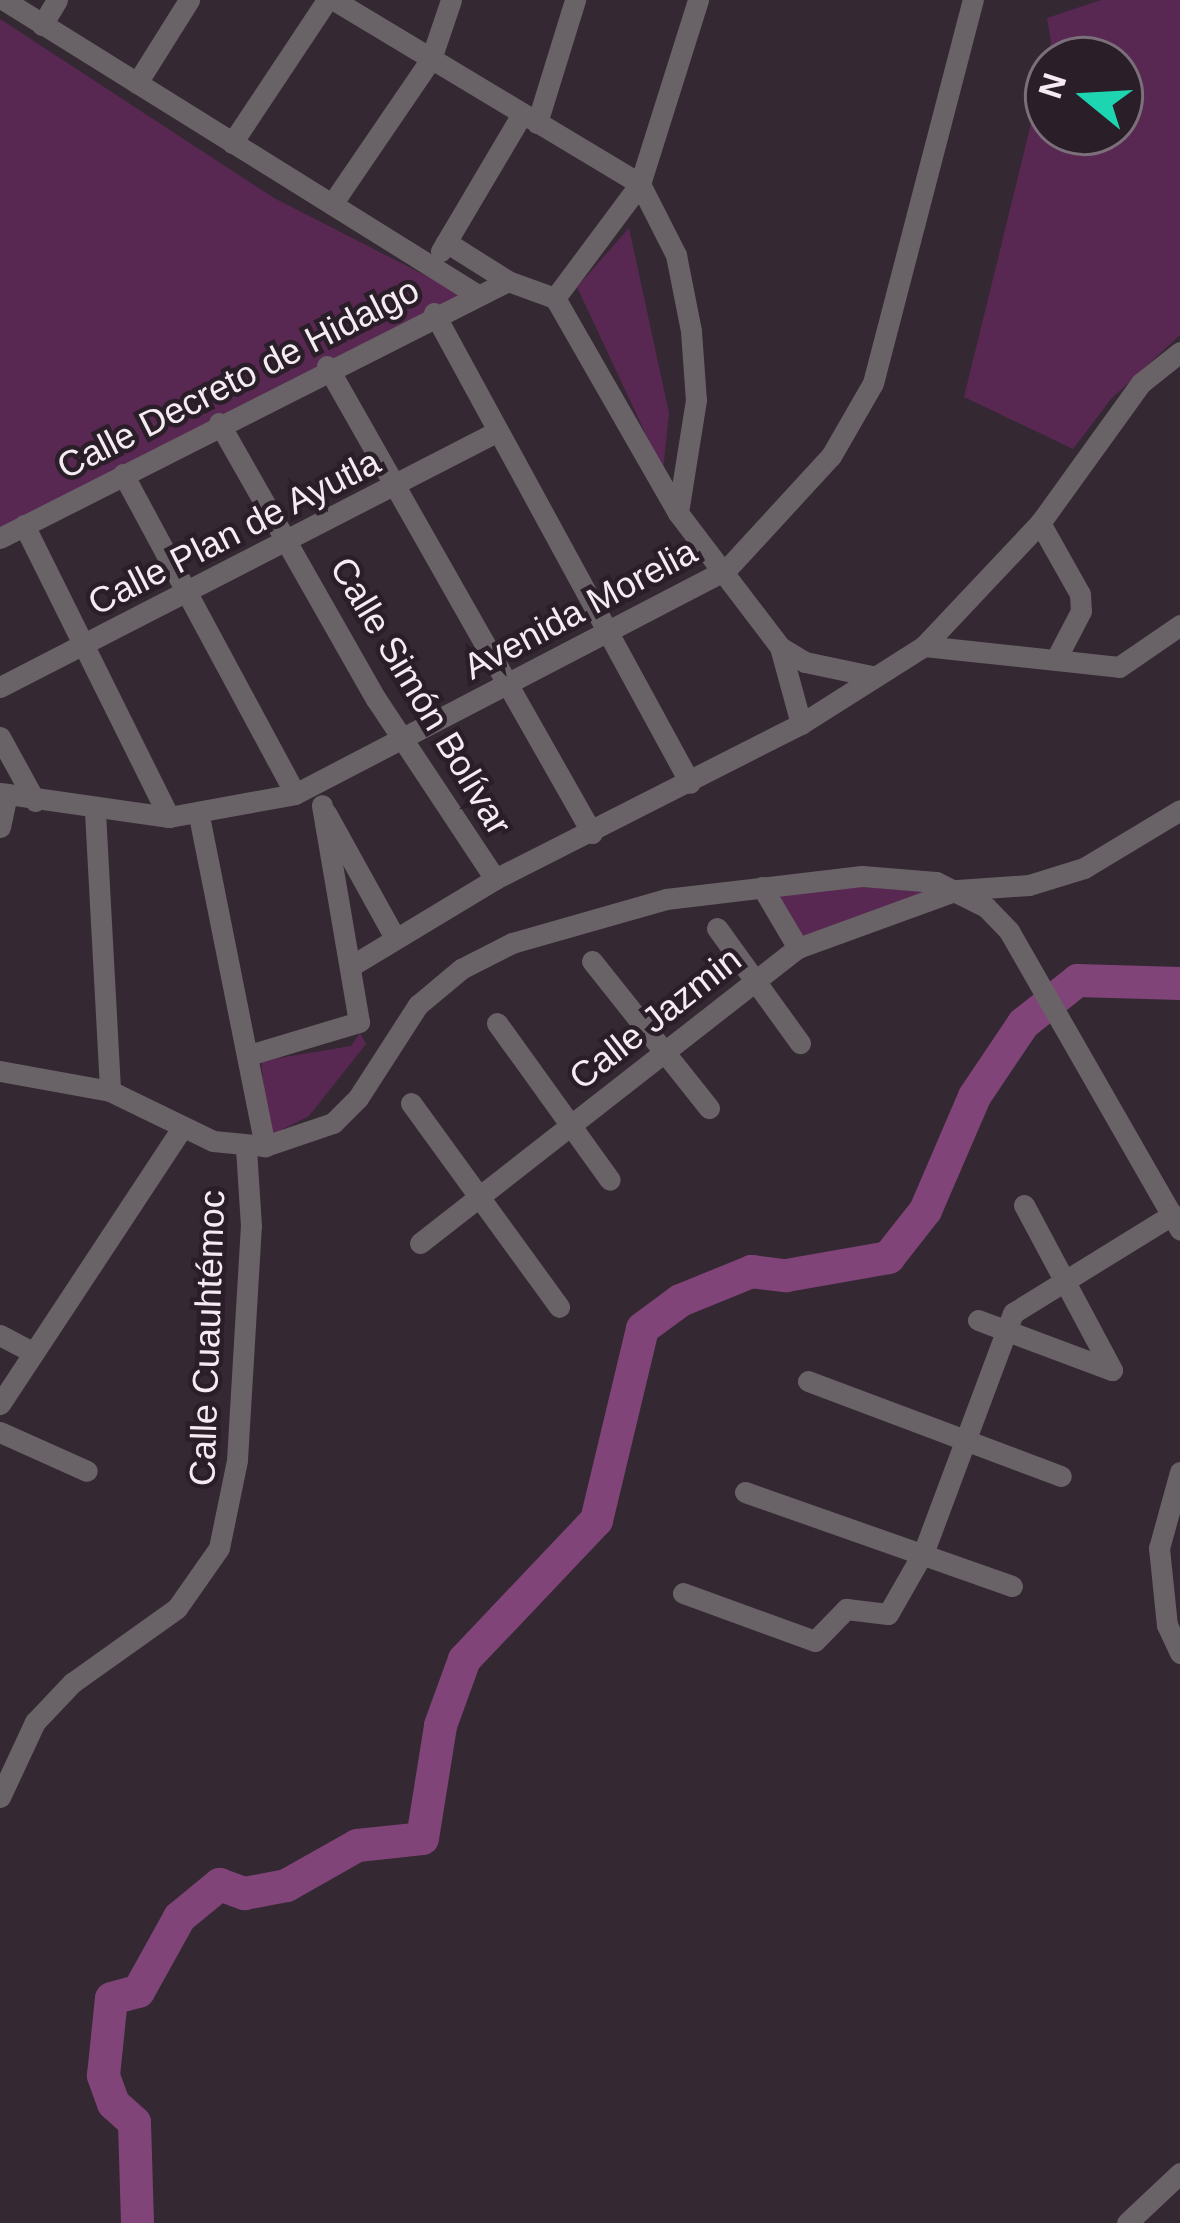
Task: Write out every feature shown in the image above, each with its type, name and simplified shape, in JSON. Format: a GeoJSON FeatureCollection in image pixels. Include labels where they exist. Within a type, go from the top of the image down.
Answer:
{"type":"FeatureCollection","features":[{"type":"Feature","properties":{"kind":"street"},"geometry":{"type":"LineString","coordinates":[[4,0],[476,294]]}},
{"type":"Feature","properties":{"kind":"street"},"geometry":{"type":"LineString","coordinates":[[42,25],[57,0]]}},
{"type":"Feature","properties":{"kind":"street"},"geometry":{"type":"LineString","coordinates":[[137,83],[189,0]]}},
{"type":"Feature","properties":{"kind":"street"},"geometry":{"type":"LineString","coordinates":[[232,142],[331,0],[640,184],[676,255],[691,331],[696,400],[678,512]]}},
{"type":"Feature","properties":{"kind":"street"},"geometry":{"type":"LineString","coordinates":[[332,204],[431,59],[451,0]]}},
{"type":"Feature","properties":{"kind":"street"},"geometry":{"type":"LineString","coordinates":[[431,267],[529,118],[574,0]]}},
{"type":"Feature","properties":{"kind":"street"},"geometry":{"type":"LineString","coordinates":[[555,298],[640,184],[698,0]]}},
{"type":"Feature","properties":{"kind":"street","name":"Avenida Morelia"},"geometry":{"type":"LineString","coordinates":[[3,794],[95,812],[169,817],[199,816],[310,794],[401,739],[726,570],[831,456],[873,383],[973,0]]}},
{"type":"Feature","properties":{"kind":"street"},"geometry":{"type":"LineString","coordinates":[[446,242],[508,281],[555,298],[678,512],[780,647],[801,724]]}},
{"type":"Feature","properties":{"kind":"street","name":"Calle Decreto de Hidalgo"},"geometry":{"type":"LineString","coordinates":[[0,538],[327,366],[508,281]]}},
{"type":"Feature","properties":{"kind":"street"},"geometry":{"type":"LineString","coordinates":[[434,313],[690,783]]}},
{"type":"Feature","properties":{"kind":"street"},"geometry":{"type":"LineString","coordinates":[[351,966],[494,879],[801,724],[924,646],[1040,523],[1141,382],[1180,352]]}},
{"type":"Feature","properties":{"kind":"street"},"geometry":{"type":"LineString","coordinates":[[327,366],[592,832]]}},
{"type":"Feature","properties":{"kind":"street","name":"Calle Simón Bolívar"},"geometry":{"type":"LineString","coordinates":[[219,423],[401,739],[494,879]]}},
{"type":"Feature","properties":{"kind":"street","name":"Calle Plan de Ayutla"},"geometry":{"type":"LineString","coordinates":[[0,687],[184,598],[496,432]]}},
{"type":"Feature","properties":{"kind":"street"},"geometry":{"type":"LineString","coordinates":[[123,474],[184,598],[310,794],[395,938]]}},
{"type":"Feature","properties":{"kind":"street"},"geometry":{"type":"LineString","coordinates":[[1040,523],[1080,594],[1081,611],[1056,659]]}},
{"type":"Feature","properties":{"kind":"street"},"geometry":{"type":"LineString","coordinates":[[24,525],[169,817]]}},
{"type":"Feature","properties":{"kind":"street"},"geometry":{"type":"LineString","coordinates":[[924,646],[1119,667],[1180,625]]}},
{"type":"Feature","properties":{"kind":"street"},"geometry":{"type":"LineString","coordinates":[[780,647],[826,668],[872,676]]}},
{"type":"Feature","properties":{"kind":"street"},"geometry":{"type":"LineString","coordinates":[[0,737],[34,801]]}},
{"type":"Feature","properties":{"kind":"street"},"geometry":{"type":"LineString","coordinates":[[0,826],[3,794]]}},
{"type":"Feature","properties":{"kind":"street"},"geometry":{"type":"LineString","coordinates":[[248,1055],[351,1030],[359,1022],[351,966],[310,794]]}},
{"type":"Feature","properties":{"kind":"street"},"geometry":{"type":"LineString","coordinates":[[0,1071],[110,1091],[181,1130],[255,1148],[332,1123],[358,1098],[418,1005],[461,969],[512,943],[666,899],[763,887],[862,876],[957,890],[1029,885],[1084,868],[1180,811]]}},
{"type":"Feature","properties":{"kind":"street"},"geometry":{"type":"LineString","coordinates":[[95,812],[110,1091]]}},
{"type":"Feature","properties":{"kind":"street","name":"Calle Cuauhtémoc"},"geometry":{"type":"LineString","coordinates":[[0,1797],[35,1722],[72,1683],[177,1607],[219,1548],[237,1460],[255,1148],[248,1055],[199,816]]}},
{"type":"Feature","properties":{"kind":"street"},"geometry":{"type":"LineString","coordinates":[[763,887],[798,948]]}},
{"type":"Feature","properties":{"kind":"street"},"geometry":{"type":"LineString","coordinates":[[683,1593],[815,1640],[846,1609],[896,1609],[924,1551],[1005,1328],[1023,1301],[1177,1222],[1029,961],[986,907],[957,890]]}},
{"type":"Feature","properties":{"kind":"street","name":"Calle Jazmin"},"geometry":{"type":"LineString","coordinates":[[420,1244],[798,948],[957,890]]}},
{"type":"Feature","properties":{"kind":"street"},"geometry":{"type":"LineString","coordinates":[[717,928],[800,1042]]}},
{"type":"Feature","properties":{"kind":"street"},"geometry":{"type":"LineString","coordinates":[[592,961],[709,1108]]}},
{"type":"Feature","properties":{"kind":"street"},"geometry":{"type":"LineString","coordinates":[[497,1023],[610,1180]]}},
{"type":"Feature","properties":{"kind":"street"},"geometry":{"type":"LineString","coordinates":[[411,1103],[560,1307]]}},
{"type":"Feature","properties":{"kind":"street"},"geometry":{"type":"LineString","coordinates":[[0,1404],[181,1130]]}},
{"type":"Feature","properties":{"kind":"street"},"geometry":{"type":"LineString","coordinates":[[978,1320],[1112,1370],[1024,1205]]}},
{"type":"Feature","properties":{"kind":"street"},"geometry":{"type":"LineString","coordinates":[[0,1335],[34,1353]]}},
{"type":"Feature","properties":{"kind":"street"},"geometry":{"type":"LineString","coordinates":[[808,1381],[1061,1476]]}},
{"type":"Feature","properties":{"kind":"street"},"geometry":{"type":"LineString","coordinates":[[0,1432],[86,1471]]}},
{"type":"Feature","properties":{"kind":"street"},"geometry":{"type":"LineString","coordinates":[[1180,1472],[1159,1548],[1167,1625],[1180,1653]]}},
{"type":"Feature","properties":{"kind":"street"},"geometry":{"type":"LineString","coordinates":[[745,1492],[924,1551],[1012,1586]]}},
{"type":"Feature","properties":{"kind":"street"},"geometry":{"type":"LineString","coordinates":[[1127,2223],[1180,2173]]}},
{"type":"Feature","properties":{"kind":"street"},"geometry":{"type":"LineString","coordinates":[[1145,2206],[1164,2223]]}},
{"type":"Feature","properties":{"kind":"shaded area"},"geometry":{"type":"Polygon","coordinates":[[[1101,0],[1180,0],[1180,335],[1111,399],[1073,449],[964,397],[1024,152],[1024,156],[1144,156],[1144,36],[1050,36],[1047,18],[1101,0]]]}},
{"type":"Feature","properties":{"kind":"shaded area"},"geometry":{"type":"Polygon","coordinates":[[[0,19],[274,198],[462,294],[0,536],[0,19]]]}},
{"type":"Feature","properties":{"kind":"shaded area"},"geometry":{"type":"Polygon","coordinates":[[[629,228],[669,413],[663,471],[577,287],[629,228]]]}},
{"type":"Feature","properties":{"kind":"shaded area"},"geometry":{"type":"Polygon","coordinates":[[[862,887],[933,892],[797,940],[774,895],[862,887]]]}},
{"type":"Feature","properties":{"kind":"shaded area"},"geometry":{"type":"Polygon","coordinates":[[[360,1033],[366,1044],[309,1116],[269,1136],[261,1061],[351,1046],[360,1033]]]}},
{"type":"Feature","properties":{"kind":"waterway"},"geometry":{"type":"LineString","coordinates":[[137,2223],[134,2122],[113,2103],[103,2075],[111,1998],[138,1991],[179,1917],[219,1884],[244,1893],[286,1885],[357,1845],[422,1838],[440,1725],[464,1659],[596,1520],[642,1328],[680,1300],[751,1271],[786,1275],[888,1257],[925,1210],[974,1096],[1023,1023],[1077,980],[1180,983]]}}]}
